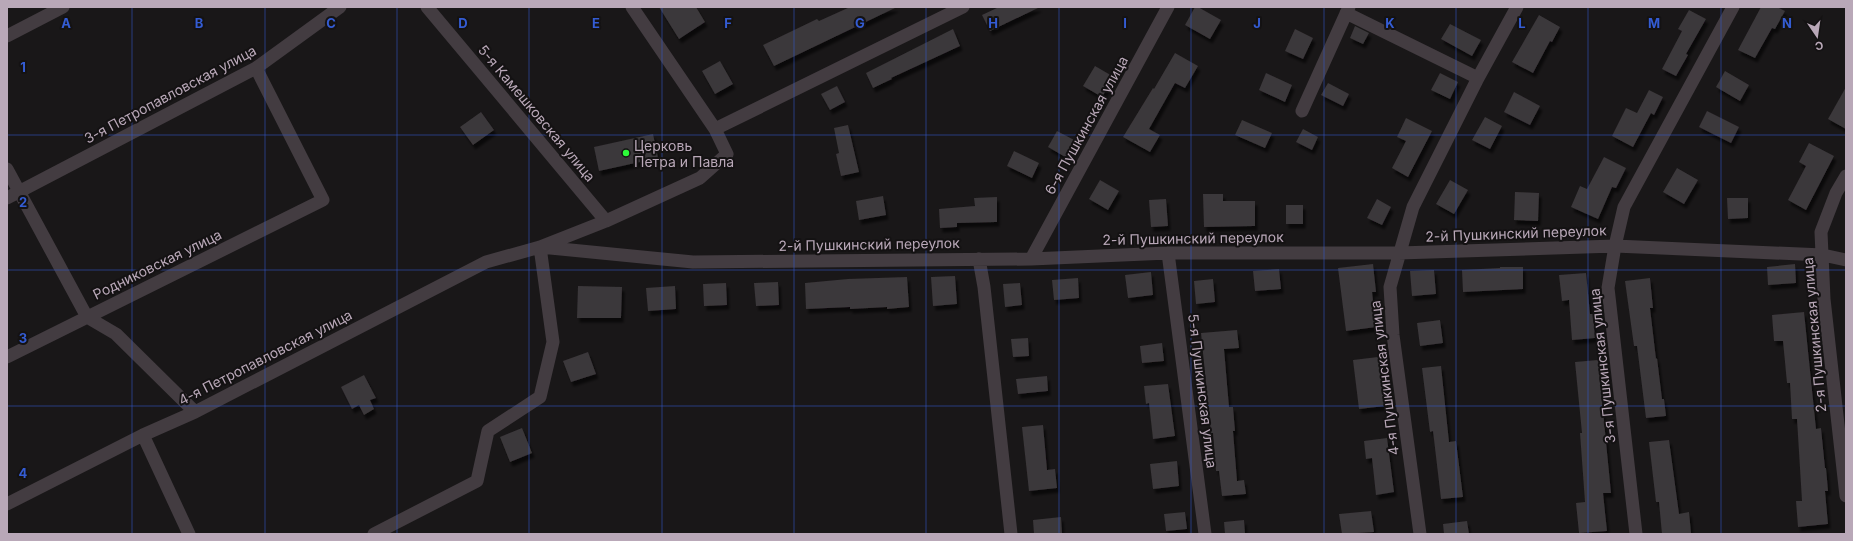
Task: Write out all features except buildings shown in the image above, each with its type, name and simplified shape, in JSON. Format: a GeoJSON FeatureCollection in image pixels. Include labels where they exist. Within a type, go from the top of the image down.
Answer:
{"type":"FeatureCollection","features":[{"type":"Feature","properties":{"kind":"street"},"geometry":{"type":"LineString","coordinates":[[7,36],[63,7]]}},
{"type":"Feature","properties":{"kind":"street","name":"3-я Петропавловская улица"},"geometry":{"type":"LineString","coordinates":[[7,198],[256,68],[340,7]]}},
{"type":"Feature","properties":{"kind":"street","name":"5-я Камешковская улица"},"geometry":{"type":"LineString","coordinates":[[427,7],[606,221]]}},
{"type":"Feature","properties":{"kind":"street"},"geometry":{"type":"LineString","coordinates":[[632,7],[715,129],[963,7]]}},
{"type":"Feature","properties":{"kind":"street","name":"6-я Пушкинская улица"},"geometry":{"type":"LineString","coordinates":[[1031,258],[1168,7]]}},
{"type":"Feature","properties":{"kind":"street","name":"4-я Пушкинская улица"},"geometry":{"type":"LineString","coordinates":[[1420,534],[1393,335],[1390,287],[1414,207],[1478,78],[1516,7]]}},
{"type":"Feature","properties":{"kind":"street","name":"3-я Пушкинская улица"},"geometry":{"type":"LineString","coordinates":[[1636,534],[1608,288],[1615,246],[1624,207],[1733,7]]}},
{"type":"Feature","properties":{"kind":"street"},"geometry":{"type":"LineString","coordinates":[[1302,111],[1348,10],[1478,78]]}},
{"type":"Feature","properties":{"kind":"street","name":"Родниковская улица"},"geometry":{"type":"LineString","coordinates":[[7,357],[322,200],[256,68]]}},
{"type":"Feature","properties":{"kind":"street","name":"4-я Петропавловская улица"},"geometry":{"type":"LineString","coordinates":[[7,504],[143,435],[195,412],[486,262],[540,247],[606,221],[700,178],[727,154],[715,129]]}},
{"type":"Feature","properties":{"kind":"street"},"geometry":{"type":"LineString","coordinates":[[7,169],[87,317],[116,334],[195,412]]}},
{"type":"Feature","properties":{"kind":"street","name":"2-я Пушкинская улица"},"geometry":{"type":"LineString","coordinates":[[1846,176],[1836,193],[1821,232],[1824,299],[1846,496]]}},
{"type":"Feature","properties":{"kind":"street","name":"2-й Пушкинский переулок"},"geometry":{"type":"LineString","coordinates":[[540,247],[693,262],[979,259],[1168,253],[1399,253],[1615,246],[1822,255],[1846,260]]}},
{"type":"Feature","properties":{"kind":"street"},"geometry":{"type":"LineString","coordinates":[[374,534],[477,481],[488,430],[540,397],[553,342],[540,247]]}},
{"type":"Feature","properties":{"kind":"street","name":"5-я Пушкинская улица"},"geometry":{"type":"LineString","coordinates":[[1168,253],[1205,534]]}},
{"type":"Feature","properties":{"kind":"street"},"geometry":{"type":"LineString","coordinates":[[979,259],[984,287],[1011,534]]}},
{"type":"Feature","properties":{"kind":"street"},"geometry":{"type":"LineString","coordinates":[[143,435],[190,534]]}},
{"type":"Feature","properties":{"kind":"place","name":"Церковь Петра и Павла"},"geometry":{"type":"Point","coordinates":[626,153]}}]}
